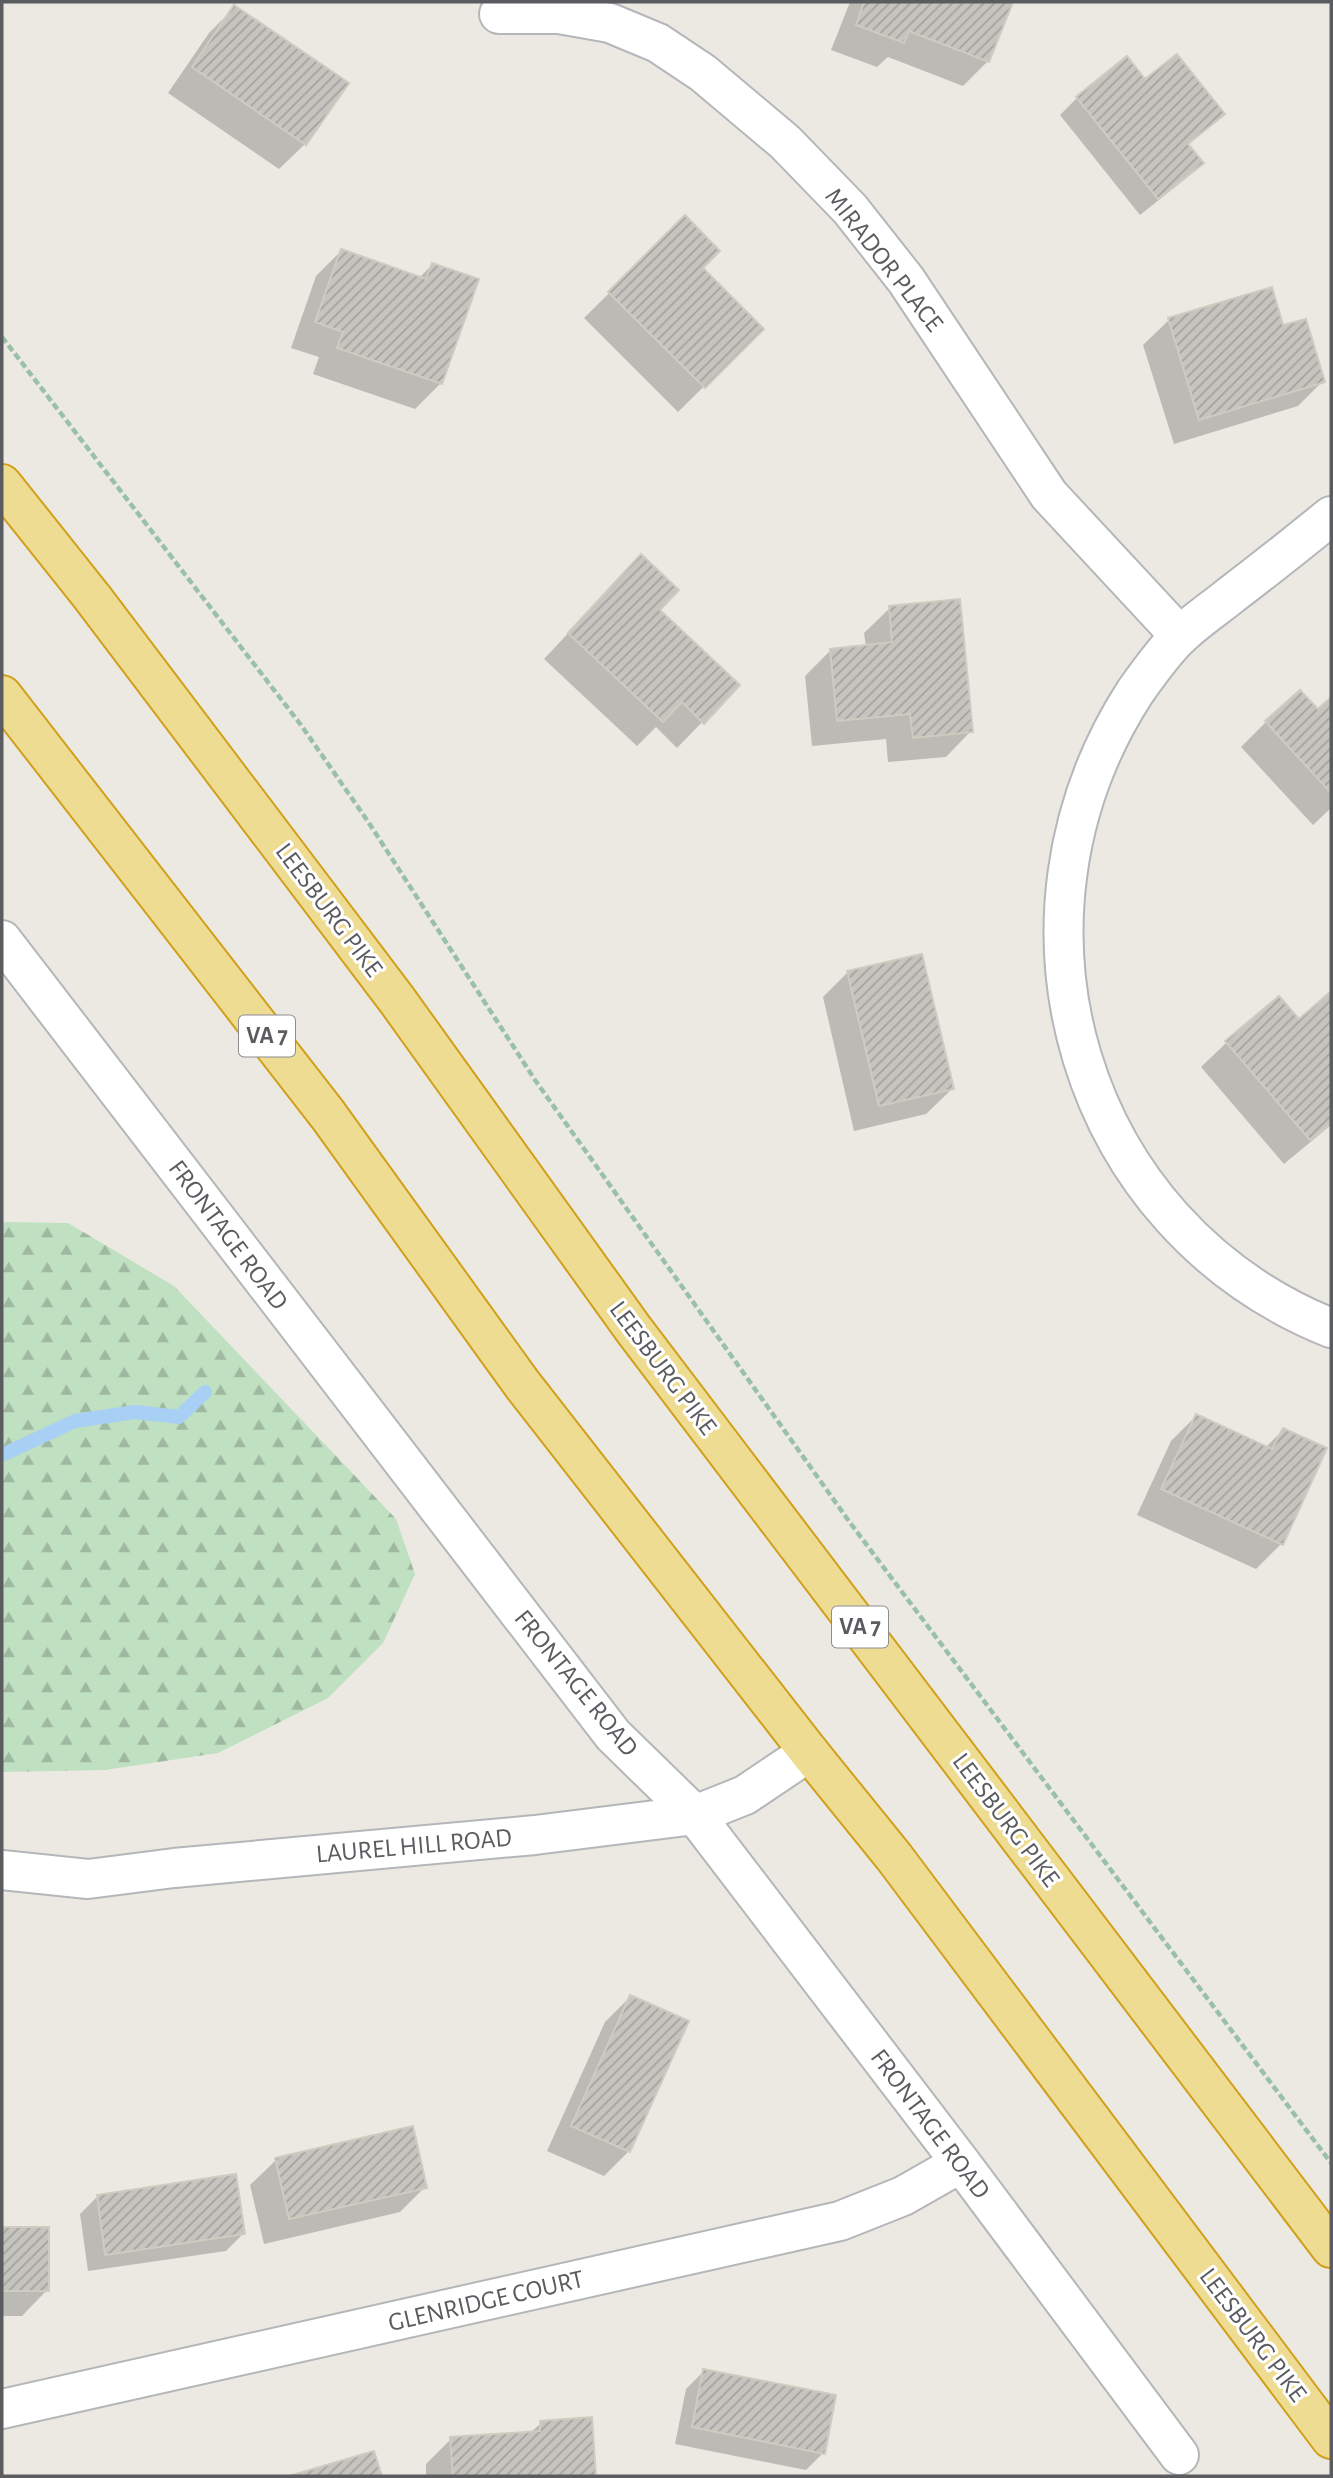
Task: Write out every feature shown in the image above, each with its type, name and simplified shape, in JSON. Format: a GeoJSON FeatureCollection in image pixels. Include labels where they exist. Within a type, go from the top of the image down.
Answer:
{"type":"FeatureCollection","features":[{"type":"Feature","properties":{"kind":"highway","name":"LEESBURG PIKE"},"geometry":{"type":"LineString","coordinates":[[2,484],[100,608],[389,989],[634,1330],[1331,2248]]}},
{"type":"Feature","properties":{"kind":"highway","name":"LEESBURG PIKE"},"geometry":{"type":"LineString","coordinates":[[2,695],[328,1115],[522,1384],[894,1857],[1331,2439]]}},
{"type":"Feature","properties":{"kind":"street","name":"MIRADOR PLACE"},"geometry":{"type":"LineString","coordinates":[[499,14],[559,13],[610,23],[657,43],[703,73],[785,142],[850,209],[906,280],[1049,495],[1180,636]]}},
{"type":"Feature","properties":{"kind":"street"},"geometry":{"type":"LineString","coordinates":[[1331,516],[1180,636],[1130,702],[1105,744],[1081,808],[1066,874],[1063,942],[1069,1007],[1087,1075],[1117,1142],[1162,1207],[1207,1254],[1257,1292],[1296,1314],[1331,1328]]}},
{"type":"Feature","properties":{"kind":"street","name":"FRONTAGE ROAD"},"geometry":{"type":"LineString","coordinates":[[2,940],[613,1735],[695,1815],[961,2163],[1179,2455]]}},
{"type":"Feature","properties":{"kind":"street","name":"LAUREL HILL ROAD"},"geometry":{"type":"LineString","coordinates":[[2,1870],[88,1880],[174,1868],[535,1835],[695,1815],[745,1795],[809,1752]]}},
{"type":"Feature","properties":{"kind":"street","name":"GLENRIDGE COURT"},"geometry":{"type":"LineString","coordinates":[[2,2409],[840,2221],[903,2196],[961,2163]]}},
{"type":"Feature","properties":{"kind":"path"},"geometry":{"type":"LineString","coordinates":[[2,337],[302,725],[367,820],[535,1080],[843,1513],[1331,2163]]}},
{"type":"Feature","properties":{"kind":"green space"},"geometry":{"type":"Polygon","coordinates":[[[2,1222],[68,1223],[174,1286],[396,1519],[415,1574],[383,1643],[328,1698],[218,1753],[105,1770],[2,1772],[2,1222]]]}},
{"type":"Feature","properties":{"kind":"building"},"geometry":{"type":"Polygon","coordinates":[[[864,2],[1013,2],[989,62],[909,31],[904,43],[856,25],[864,2]]]}},
{"type":"Feature","properties":{"kind":"building"},"geometry":{"type":"Polygon","coordinates":[[[234,5],[349,83],[306,145],[192,67],[234,5]]]}},
{"type":"Feature","properties":{"kind":"building"},"geometry":{"type":"Polygon","coordinates":[[[1177,54],[1225,114],[1188,144],[1204,163],[1158,199],[1076,97],[1127,56],[1145,79],[1177,54]]]}},
{"type":"Feature","properties":{"kind":"building"},"geometry":{"type":"Polygon","coordinates":[[[685,215],[720,251],[703,268],[764,329],[705,388],[608,292],[685,215]]]}},
{"type":"Feature","properties":{"kind":"building"},"geometry":{"type":"Polygon","coordinates":[[[341,249],[426,279],[432,263],[479,279],[442,384],[337,348],[343,332],[315,322],[341,249]]]}},
{"type":"Feature","properties":{"kind":"building"},"geometry":{"type":"Polygon","coordinates":[[[1272,287],[1283,325],[1306,319],[1325,382],[1199,420],[1168,318],[1272,287]]]}},
{"type":"Feature","properties":{"kind":"building"},"geometry":{"type":"Polygon","coordinates":[[[641,554],[679,590],[660,610],[740,685],[704,724],[682,702],[663,722],[568,633],[641,554]]]}},
{"type":"Feature","properties":{"kind":"building"},"geometry":{"type":"Polygon","coordinates":[[[960,599],[973,732],[913,738],[910,714],[837,721],[830,649],[892,642],[889,606],[960,599]]]}},
{"type":"Feature","properties":{"kind":"building"},"geometry":{"type":"Polygon","coordinates":[[[1300,690],[1318,709],[1331,697],[1331,793],[1265,721],[1300,690]]]}},
{"type":"Feature","properties":{"kind":"building"},"geometry":{"type":"Polygon","coordinates":[[[922,954],[954,1089],[879,1106],[847,971],[922,954]]]}},
{"type":"Feature","properties":{"kind":"building"},"geometry":{"type":"Polygon","coordinates":[[[1329,993],[1331,1123],[1310,1140],[1225,1041],[1279,996],[1299,1019],[1329,993]]]}},
{"type":"Feature","properties":{"kind":"building"},"geometry":{"type":"Polygon","coordinates":[[[1196,1414],[1272,1449],[1283,1428],[1327,1448],[1283,1545],[1161,1489],[1196,1414]]]}},
{"type":"Feature","properties":{"kind":"building"},"geometry":{"type":"Polygon","coordinates":[[[630,1995],[689,2021],[630,2152],[571,2126],[630,1995]]]}},
{"type":"Feature","properties":{"kind":"building"},"geometry":{"type":"Polygon","coordinates":[[[413,2126],[427,2188],[289,2219],[275,2158],[413,2126]]]}},
{"type":"Feature","properties":{"kind":"building"},"geometry":{"type":"Polygon","coordinates":[[[236,2174],[245,2234],[105,2255],[97,2195],[236,2174]]]}},
{"type":"Feature","properties":{"kind":"building"},"geometry":{"type":"Polygon","coordinates":[[[2,2227],[49,2227],[49,2291],[2,2291],[2,2227]]]}},
{"type":"Feature","properties":{"kind":"building"},"geometry":{"type":"Polygon","coordinates":[[[703,2369],[836,2395],[825,2454],[692,2427],[703,2369]]]}},
{"type":"Feature","properties":{"kind":"building"},"geometry":{"type":"Polygon","coordinates":[[[592,2417],[596,2476],[453,2476],[450,2437],[540,2431],[540,2421],[592,2417]]]}},
{"type":"Feature","properties":{"kind":"building"},"geometry":{"type":"Polygon","coordinates":[[[374,2451],[382,2476],[289,2476],[374,2451]]]}},
{"type":"Feature","properties":{"kind":"waterway"},"geometry":{"type":"LineString","coordinates":[[2,1455],[75,1421],[135,1412],[179,1417],[205,1392]]}}]}
